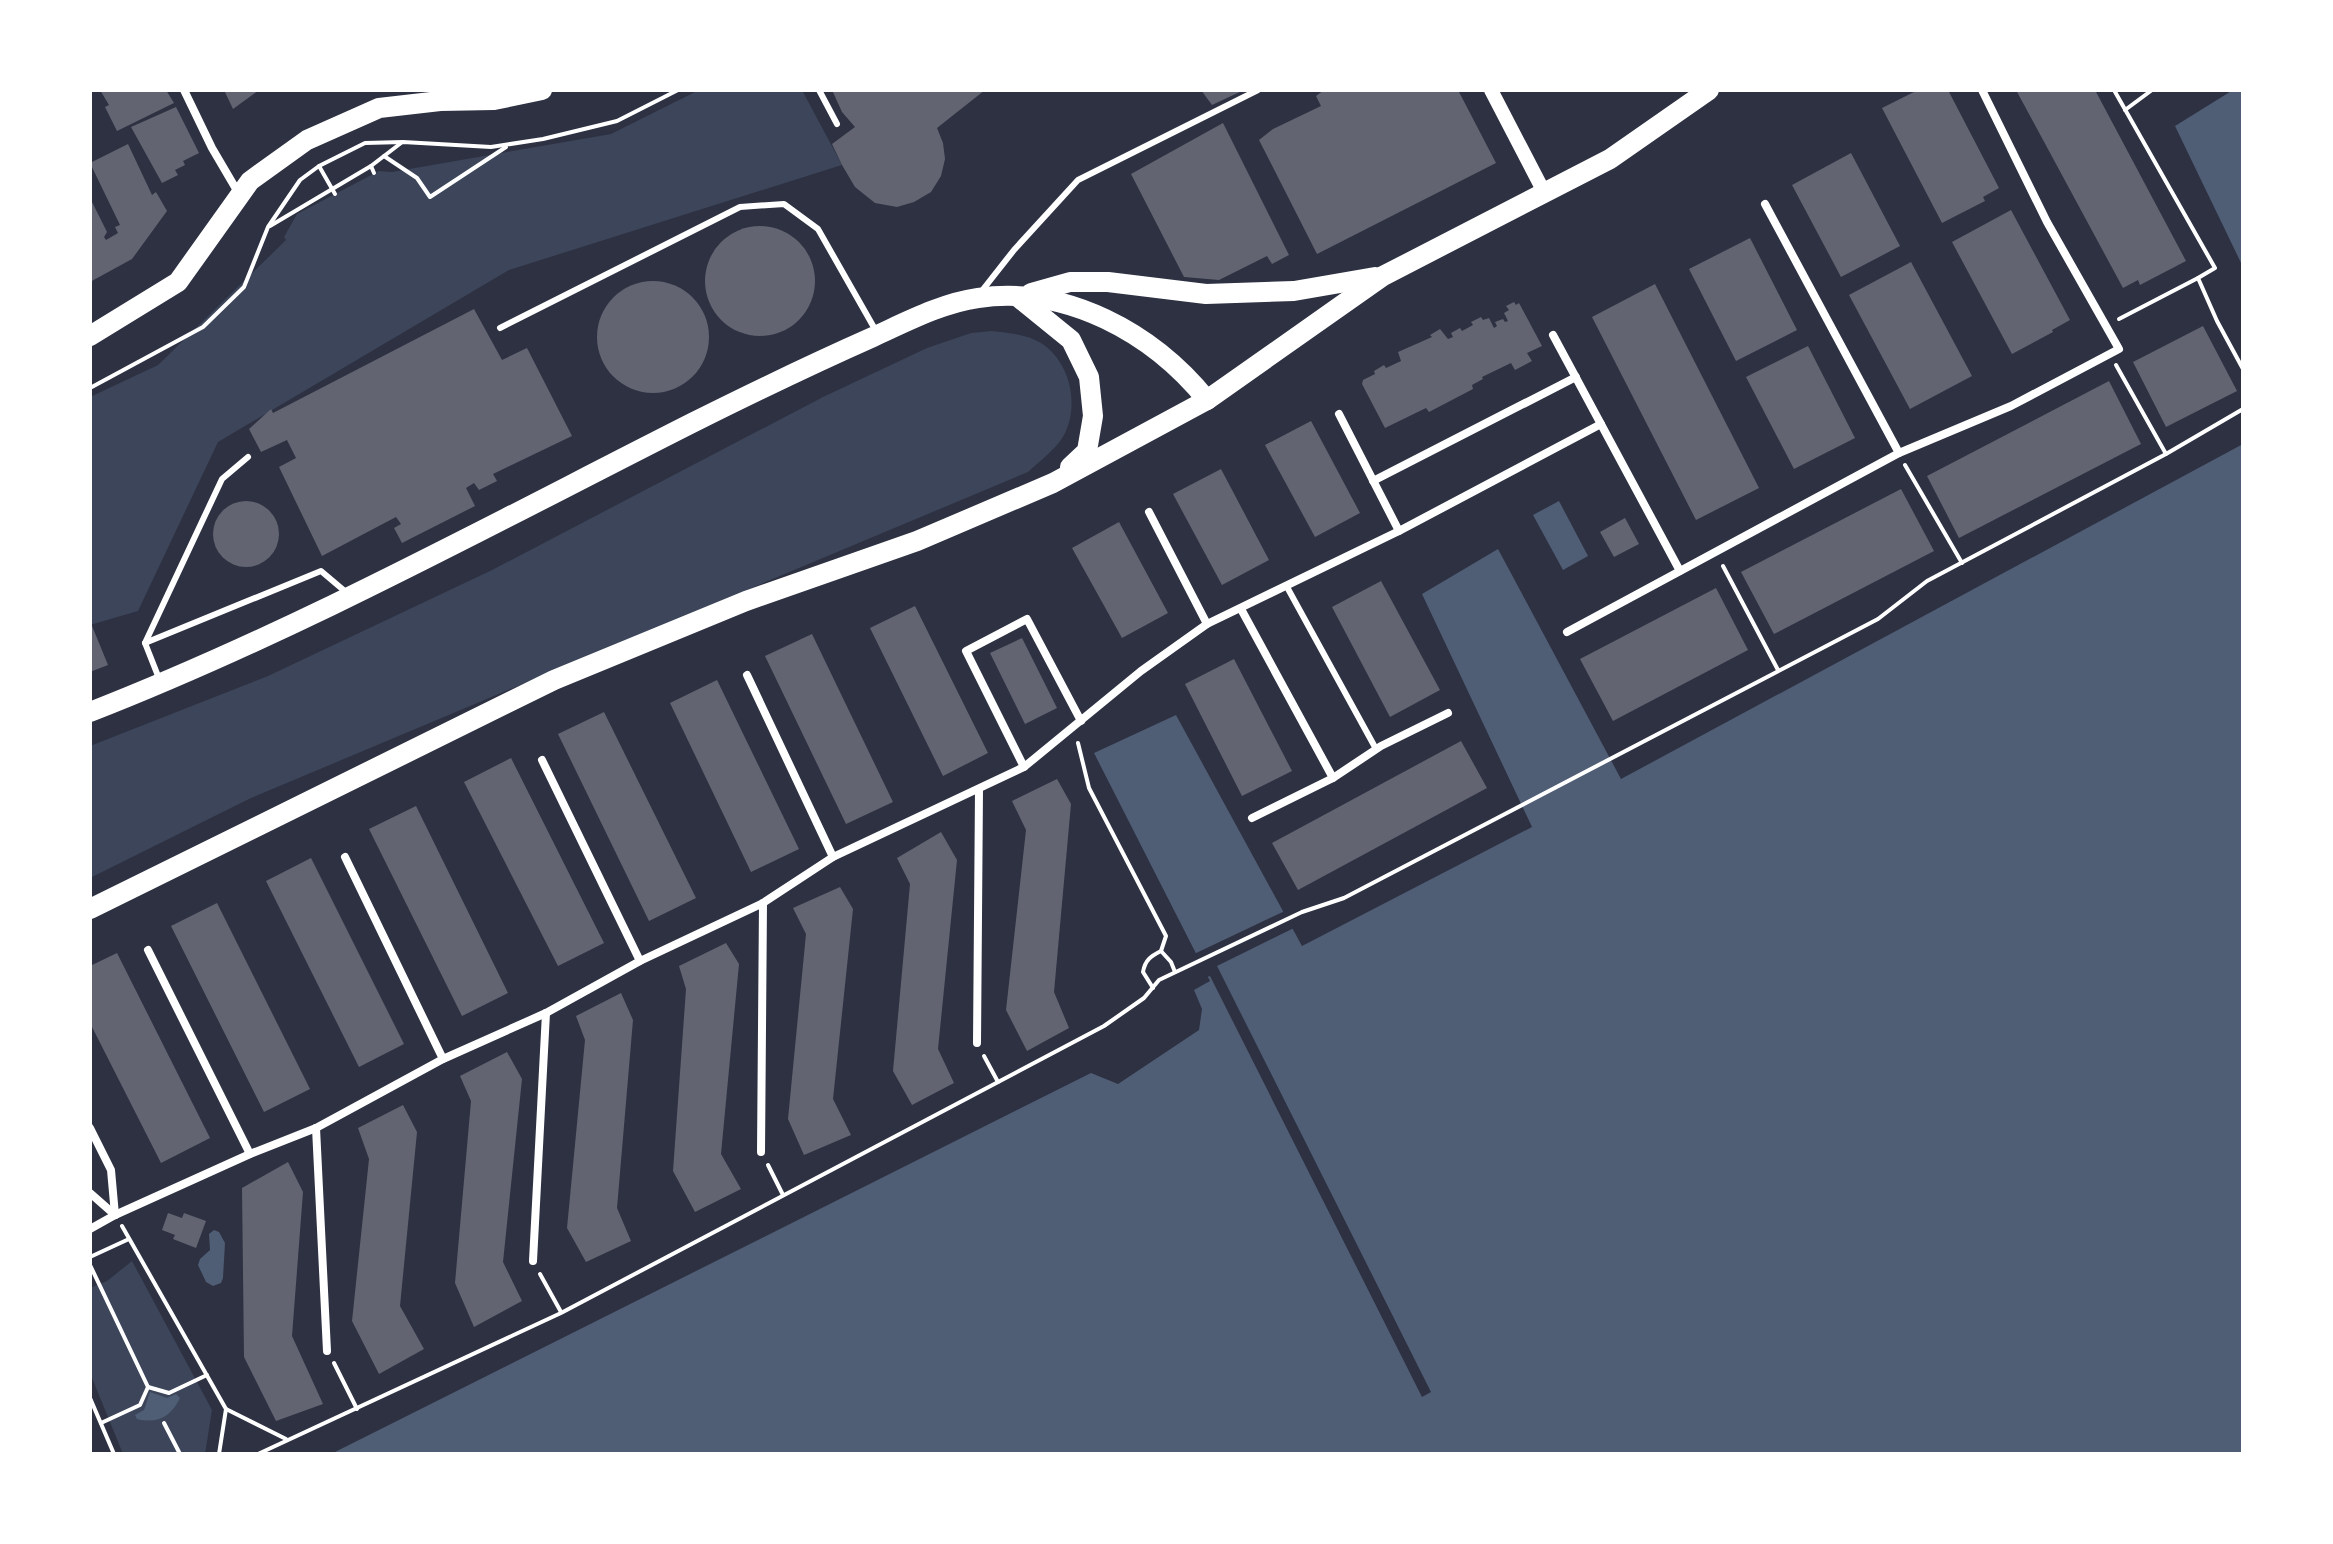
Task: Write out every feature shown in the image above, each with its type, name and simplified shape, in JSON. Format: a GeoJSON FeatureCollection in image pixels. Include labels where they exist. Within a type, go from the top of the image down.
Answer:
{"type":"FeatureCollection","features":[{"type":"Feature","properties":{"kind":"main road"},"geometry":{"type":"LineString","coordinates":[[90,336],[178,282],[250,181],[307,140],[379,108],[542,90]]}},
{"type":"Feature","properties":{"kind":"main road"},"geometry":{"type":"LineString","coordinates":[[90,909],[554,680],[746,601],[917,541],[1053,483],[1207,400],[1383,276],[1610,159],[1709,90]]}},
{"type":"Feature","properties":{"kind":"main road"},"geometry":{"type":"LineString","coordinates":[[1018,297],[1070,282],[1108,282],[1206,294],[1294,291],[1383,276]]}},
{"type":"Feature","properties":{"kind":"main road"},"geometry":{"type":"LineString","coordinates":[[1018,297],[1071,340],[1089,377],[1093,416],[1087,451],[1053,483]]}},
{"type":"Feature","properties":{"kind":"main road"},"geometry":{"type":"LineString","coordinates":[[90,712],[161,684],[349,595],[805,367],[910,319],[977,298],[1047,299],[1083,309],[1148,344],[1189,377],[1207,400]]}},
{"type":"Feature","properties":{"kind":"street"},"geometry":{"type":"LineString","coordinates":[[184,90],[212,148],[240,195]]}},
{"type":"Feature","properties":{"kind":"street"},"geometry":{"type":"LineString","coordinates":[[1491,90],[1544,192]]}},
{"type":"Feature","properties":{"kind":"street"},"geometry":{"type":"LineString","coordinates":[[1567,632],[1899,453],[2011,406],[2119,349],[2047,222],[1982,90]]}},
{"type":"Feature","properties":{"kind":"street"},"geometry":{"type":"LineString","coordinates":[[1765,204],[1899,453]]}},
{"type":"Feature","properties":{"kind":"street"},"geometry":{"type":"LineString","coordinates":[[1553,335],[1680,571]]}},
{"type":"Feature","properties":{"kind":"street"},"geometry":{"type":"LineString","coordinates":[[1373,481],[1576,377]]}},
{"type":"Feature","properties":{"kind":"street"},"geometry":{"type":"LineString","coordinates":[[1339,414],[1399,531]]}},
{"type":"Feature","properties":{"kind":"street"},"geometry":{"type":"LineString","coordinates":[[90,1229],[250,1154],[316,1128],[443,1059],[546,1013],[640,961],[763,903],[833,857],[1024,767],[1141,671],[1207,624],[1399,531],[1601,424]]}},
{"type":"Feature","properties":{"kind":"street"},"geometry":{"type":"LineString","coordinates":[[1149,512],[1207,624]]}},
{"type":"Feature","properties":{"kind":"street"},"geometry":{"type":"LineString","coordinates":[[1241,609],[1333,778]]}},
{"type":"Feature","properties":{"kind":"street"},"geometry":{"type":"LineString","coordinates":[[1024,767],[966,651],[1027,619],[1081,721]]}},
{"type":"Feature","properties":{"kind":"street"},"geometry":{"type":"LineString","coordinates":[[747,675],[833,857]]}},
{"type":"Feature","properties":{"kind":"street"},"geometry":{"type":"LineString","coordinates":[[1252,818],[1333,778],[1376,749],[1448,713]]}},
{"type":"Feature","properties":{"kind":"street"},"geometry":{"type":"LineString","coordinates":[[542,760],[640,961]]}},
{"type":"Feature","properties":{"kind":"street"},"geometry":{"type":"LineString","coordinates":[[977,1043],[979,790]]}},
{"type":"Feature","properties":{"kind":"street"},"geometry":{"type":"LineString","coordinates":[[345,857],[443,1059]]}},
{"type":"Feature","properties":{"kind":"street"},"geometry":{"type":"LineString","coordinates":[[761,1152],[763,903]]}},
{"type":"Feature","properties":{"kind":"street"},"geometry":{"type":"LineString","coordinates":[[148,950],[250,1154]]}},
{"type":"Feature","properties":{"kind":"street"},"geometry":{"type":"LineString","coordinates":[[533,1261],[546,1013]]}},
{"type":"Feature","properties":{"kind":"street"},"geometry":{"type":"LineString","coordinates":[[90,1128],[111,1170],[115,1215]]}},
{"type":"Feature","properties":{"kind":"street"},"geometry":{"type":"LineString","coordinates":[[316,1128],[327,1351]]}},
{"type":"Feature","properties":{"kind":"street"},"geometry":{"type":"LineString","coordinates":[[90,1193],[115,1215]]}},
{"type":"Feature","properties":{"kind":"lane"},"geometry":{"type":"LineString","coordinates":[[819,90],[837,124]]}},
{"type":"Feature","properties":{"kind":"lane"},"geometry":{"type":"LineString","coordinates":[[977,298],[1014,250],[1078,180],[1258,90]]}},
{"type":"Feature","properties":{"kind":"lane"},"geometry":{"type":"LineString","coordinates":[[500,328],[740,207],[784,204],[818,229],[878,334]]}},
{"type":"Feature","properties":{"kind":"lane"},"geometry":{"type":"LineString","coordinates":[[161,684],[145,643],[222,479],[248,457]]}},
{"type":"Feature","properties":{"kind":"lane"},"geometry":{"type":"LineString","coordinates":[[145,643],[321,571],[349,595]]}},
{"type":"Feature","properties":{"kind":"lane"},"geometry":{"type":"LineString","coordinates":[[1287,587],[1376,749]]}},
{"type":"Feature","properties":{"kind":"path"},"geometry":{"type":"LineString","coordinates":[[90,388],[203,327],[244,287],[268,227],[300,180],[319,166],[365,143],[491,147],[543,139],[617,121],[678,90]]}},
{"type":"Feature","properties":{"kind":"path"},"geometry":{"type":"LineString","coordinates":[[2106,326],[2215,268],[2114,90]]}},
{"type":"Feature","properties":{"kind":"path"},"geometry":{"type":"LineString","coordinates":[[2125,110],[2143,93],[2152,90]]}},
{"type":"Feature","properties":{"kind":"path"},"geometry":{"type":"LineString","coordinates":[[268,227],[334,191],[403,142]]}},
{"type":"Feature","properties":{"kind":"path"},"geometry":{"type":"LineString","coordinates":[[384,156],[417,178],[430,197],[510,144]]}},
{"type":"Feature","properties":{"kind":"path"},"geometry":{"type":"LineString","coordinates":[[319,166],[334,191]]}},
{"type":"Feature","properties":{"kind":"path"},"geometry":{"type":"LineString","coordinates":[[371,166],[374,173]]}},
{"type":"Feature","properties":{"kind":"path"},"geometry":{"type":"LineString","coordinates":[[2198,278],[2243,369]]}},
{"type":"Feature","properties":{"kind":"path"},"geometry":{"type":"LineString","coordinates":[[2110,354],[2166,454]]}},
{"type":"Feature","properties":{"kind":"path"},"geometry":{"type":"LineString","coordinates":[[258,1454],[561,1313],[1104,1026],[1144,998],[1159,980],[1302,912],[1344,898],[1622,755],[1878,619],[1927,581],[2166,454],[2243,409]]}},
{"type":"Feature","properties":{"kind":"path"},"geometry":{"type":"LineString","coordinates":[[1899,453],[1962,563]]}},
{"type":"Feature","properties":{"kind":"path"},"geometry":{"type":"LineString","coordinates":[[1716,552],[1778,670]]}},
{"type":"Feature","properties":{"kind":"path"},"geometry":{"type":"LineString","coordinates":[[1068,731],[1079,744],[1089,788],[1166,936],[1161,951],[1150,956],[1144,964],[1145,979],[1153,988]]}},
{"type":"Feature","properties":{"kind":"path"},"geometry":{"type":"LineString","coordinates":[[1161,951],[1176,973]]}},
{"type":"Feature","properties":{"kind":"path"},"geometry":{"type":"LineString","coordinates":[[977,1043],[998,1082]]}},
{"type":"Feature","properties":{"kind":"path"},"geometry":{"type":"LineString","coordinates":[[761,1152],[783,1195]]}},
{"type":"Feature","properties":{"kind":"path"},"geometry":{"type":"LineString","coordinates":[[115,1215],[226,1409],[286,1439]]}},
{"type":"Feature","properties":{"kind":"path"},"geometry":{"type":"LineString","coordinates":[[90,1257],[129,1239]]}},
{"type":"Feature","properties":{"kind":"path"},"geometry":{"type":"LineString","coordinates":[[533,1261],[561,1313]]}},
{"type":"Feature","properties":{"kind":"path"},"geometry":{"type":"LineString","coordinates":[[90,1265],[148,1387],[169,1393],[207,1375]]}},
{"type":"Feature","properties":{"kind":"path"},"geometry":{"type":"LineString","coordinates":[[327,1351],[357,1409]]}},
{"type":"Feature","properties":{"kind":"path"},"geometry":{"type":"LineString","coordinates":[[101,1423],[140,1405],[148,1387]]}},
{"type":"Feature","properties":{"kind":"path"},"geometry":{"type":"LineString","coordinates":[[90,1398],[114,1454]]}},
{"type":"Feature","properties":{"kind":"path"},"geometry":{"type":"LineString","coordinates":[[219,1454],[226,1409]]}},
{"type":"Feature","properties":{"kind":"path"},"geometry":{"type":"LineString","coordinates":[[164,1423],[180,1454]]}},
{"type":"Feature","properties":{"kind":"shaded area"},"geometry":{"type":"Polygon","coordinates":[[[699,90],[802,90],[842,165],[509,270],[218,442],[138,611],[90,625],[90,397],[158,365],[286,240],[284,237],[297,214],[379,171],[392,172],[611,134],[699,90]]]}},
{"type":"Feature","properties":{"kind":"shaded area"},"geometry":{"type":"Polygon","coordinates":[[[2233,90],[2243,90],[2243,267],[2175,126],[2233,90]]]}},
{"type":"Feature","properties":{"kind":"shaded area"},"geometry":{"type":"Polygon","coordinates":[[[992,331],[1024,336],[1041,343],[1059,360],[1069,382],[1072,407],[1066,431],[1055,448],[1028,472],[251,798],[90,878],[90,746],[268,676],[492,570],[823,397],[927,348],[971,333],[992,331]]]}},
{"type":"Feature","properties":{"kind":"shaded area"},"geometry":{"type":"Polygon","coordinates":[[[2243,444],[2243,1454],[331,1454],[1091,1073],[1118,1084],[1199,1030],[1202,1009],[1194,990],[1210,981],[1094,753],[1176,715],[1302,946],[1532,827],[1422,594],[1498,549],[1621,779],[2243,444]]]}},
{"type":"Feature","properties":{"kind":"shaded area"},"geometry":{"type":"Polygon","coordinates":[[[1559,501],[1588,556],[1563,570],[1533,515],[1559,501]]]}},
{"type":"Feature","properties":{"kind":"shaded area"},"geometry":{"type":"Polygon","coordinates":[[[214,1230],[219,1232],[225,1243],[223,1278],[221,1283],[213,1286],[206,1282],[198,1265],[210,1250],[209,1234],[214,1230]]]}},
{"type":"Feature","properties":{"kind":"shaded area"},"geometry":{"type":"Polygon","coordinates":[[[132,1261],[212,1410],[205,1454],[123,1454],[90,1373],[90,1288],[107,1281],[132,1261]]]}},
{"type":"Feature","properties":{"kind":"shaded area"},"geometry":{"type":"Polygon","coordinates":[[[150,1392],[167,1398],[176,1394],[180,1398],[163,1418],[137,1419],[135,1415],[144,1410],[150,1392]]]}},
{"type":"Feature","properties":{"kind":"pier"},"geometry":{"type":"Polygon","coordinates":[[[1287,910],[1296,927],[1217,966],[1431,1392],[1422,1397],[1210,976],[1204,978],[1192,955],[1287,910]]]}},
{"type":"Feature","properties":{"kind":"building"},"geometry":{"type":"Polygon","coordinates":[[[100,90],[166,90],[174,103],[117,131],[105,107],[109,105],[100,90]]]}},
{"type":"Feature","properties":{"kind":"building"},"geometry":{"type":"Polygon","coordinates":[[[224,90],[259,90],[233,109],[224,90]]]}},
{"type":"Feature","properties":{"kind":"building"},"geometry":{"type":"Polygon","coordinates":[[[832,90],[985,90],[937,128],[945,159],[941,176],[931,192],[897,207],[875,203],[855,187],[842,165],[832,144],[855,127],[842,112],[832,90]]]}},
{"type":"Feature","properties":{"kind":"building"},"geometry":{"type":"Polygon","coordinates":[[[1201,90],[1244,90],[1212,105],[1201,90]]]}},
{"type":"Feature","properties":{"kind":"building"},"geometry":{"type":"Polygon","coordinates":[[[1324,90],[1458,90],[1496,163],[1317,254],[1259,140],[1273,129],[1321,106],[1316,96],[1324,90]]]}},
{"type":"Feature","properties":{"kind":"building"},"geometry":{"type":"Polygon","coordinates":[[[1918,90],[1948,90],[1999,188],[1983,197],[1985,201],[1942,223],[1882,108],[1918,90]]]}},
{"type":"Feature","properties":{"kind":"building"},"geometry":{"type":"Polygon","coordinates":[[[2016,90],[2095,90],[2186,261],[2140,285],[2138,280],[2123,288],[2016,90]]]}},
{"type":"Feature","properties":{"kind":"building"},"geometry":{"type":"Polygon","coordinates":[[[176,107],[199,153],[183,161],[185,165],[175,170],[178,175],[162,183],[131,127],[176,107]]]}},
{"type":"Feature","properties":{"kind":"building"},"geometry":{"type":"Polygon","coordinates":[[[1223,123],[1289,255],[1272,264],[1267,256],[1219,280],[1184,277],[1131,174],[1223,123]]]}},
{"type":"Feature","properties":{"kind":"building"},"geometry":{"type":"Polygon","coordinates":[[[128,144],[152,195],[156,192],[167,211],[132,259],[90,282],[90,198],[107,232],[106,240],[118,233],[115,227],[120,225],[90,163],[128,144]]]}},
{"type":"Feature","properties":{"kind":"building"},"geometry":{"type":"Polygon","coordinates":[[[1851,153],[1900,246],[1841,277],[1792,185],[1851,153]]]}},
{"type":"Feature","properties":{"kind":"building"},"geometry":{"type":"Polygon","coordinates":[[[2011,210],[2070,320],[2012,354],[1952,242],[2011,210]]]}},
{"type":"Feature","properties":{"kind":"building"},"geometry":{"type":"Polygon","coordinates":[[[760,226],[781,230],[799,242],[811,260],[815,281],[811,302],[799,320],[781,332],[760,336],[739,332],[721,320],[709,302],[705,281],[709,260],[721,242],[739,230],[760,226]]]}},
{"type":"Feature","properties":{"kind":"building"},"geometry":{"type":"Polygon","coordinates":[[[1750,238],[1797,330],[1736,361],[1689,269],[1750,238]]]}},
{"type":"Feature","properties":{"kind":"building"},"geometry":{"type":"Polygon","coordinates":[[[1911,262],[1972,376],[1910,409],[1849,295],[1911,262]]]}},
{"type":"Feature","properties":{"kind":"building"},"geometry":{"type":"Polygon","coordinates":[[[653,281],[674,285],[693,297],[705,316],[709,337],[705,358],[693,377],[674,389],[653,393],[632,389],[613,377],[601,358],[597,337],[601,316],[613,297],[632,285],[653,281]]]}},
{"type":"Feature","properties":{"kind":"building"},"geometry":{"type":"Polygon","coordinates":[[[1655,284],[1759,488],[1696,520],[1592,317],[1655,284]]]}},
{"type":"Feature","properties":{"kind":"building"},"geometry":{"type":"Polygon","coordinates":[[[1514,302],[1516,305],[1519,303],[1542,346],[1527,353],[1532,361],[1515,370],[1511,363],[1482,377],[1472,385],[1473,389],[1429,412],[1426,408],[1385,428],[1362,384],[1363,380],[1384,365],[1386,368],[1401,361],[1398,352],[1432,337],[1430,335],[1440,329],[1448,339],[1453,337],[1451,333],[1460,328],[1462,331],[1481,317],[1483,320],[1489,318],[1494,328],[1497,326],[1495,322],[1508,321],[1504,313],[1509,310],[1506,306],[1514,302]]]}},
{"type":"Feature","properties":{"kind":"building"},"geometry":{"type":"Polygon","coordinates":[[[474,309],[502,360],[527,348],[572,436],[493,474],[497,481],[479,490],[474,483],[466,488],[475,506],[402,543],[394,528],[401,524],[396,517],[322,556],[279,467],[296,458],[287,440],[261,452],[249,429],[271,409],[273,413],[474,309]]]}},
{"type":"Feature","properties":{"kind":"building"},"geometry":{"type":"Polygon","coordinates":[[[2203,326],[2237,391],[2166,427],[2133,362],[2203,326]]]}},
{"type":"Feature","properties":{"kind":"building"},"geometry":{"type":"Polygon","coordinates":[[[1808,346],[1855,438],[1794,469],[1746,377],[1808,346]]]}},
{"type":"Feature","properties":{"kind":"building"},"geometry":{"type":"Polygon","coordinates":[[[2109,381],[2141,444],[1959,538],[1927,476],[2109,381]]]}},
{"type":"Feature","properties":{"kind":"building"},"geometry":{"type":"Polygon","coordinates":[[[1311,421],[1360,513],[1315,537],[1265,445],[1311,421]]]}},
{"type":"Feature","properties":{"kind":"building"},"geometry":{"type":"Polygon","coordinates":[[[1221,469],[1269,560],[1222,585],[1173,494],[1221,469]]]}},
{"type":"Feature","properties":{"kind":"building"},"geometry":{"type":"Polygon","coordinates":[[[1901,489],[1934,551],[1774,634],[1741,572],[1901,489]]]}},
{"type":"Feature","properties":{"kind":"building"},"geometry":{"type":"Polygon","coordinates":[[[246,501],[269,511],[279,534],[269,557],[246,567],[223,557],[213,534],[223,511],[246,501]]]}},
{"type":"Feature","properties":{"kind":"building"},"geometry":{"type":"Polygon","coordinates":[[[1625,518],[1639,544],[1614,557],[1600,532],[1625,518]]]}},
{"type":"Feature","properties":{"kind":"building"},"geometry":{"type":"Polygon","coordinates":[[[1119,522],[1168,613],[1122,638],[1072,548],[1119,522]]]}},
{"type":"Feature","properties":{"kind":"building"},"geometry":{"type":"Polygon","coordinates":[[[1381,581],[1440,690],[1390,717],[1332,607],[1381,581]]]}},
{"type":"Feature","properties":{"kind":"building"},"geometry":{"type":"Polygon","coordinates":[[[1716,588],[1748,650],[1613,721],[1580,659],[1716,588]]]}},
{"type":"Feature","properties":{"kind":"building"},"geometry":{"type":"Polygon","coordinates":[[[915,606],[988,753],[943,776],[870,628],[915,606]]]}},
{"type":"Feature","properties":{"kind":"building"},"geometry":{"type":"Polygon","coordinates":[[[90,621],[108,665],[90,672],[90,621]]]}},
{"type":"Feature","properties":{"kind":"building"},"geometry":{"type":"Polygon","coordinates":[[[812,634],[893,802],[846,824],[765,656],[812,634]]]}},
{"type":"Feature","properties":{"kind":"building"},"geometry":{"type":"Polygon","coordinates":[[[1022,638],[1057,708],[1025,724],[990,653],[1022,638]]]}},
{"type":"Feature","properties":{"kind":"building"},"geometry":{"type":"Polygon","coordinates":[[[1234,659],[1292,771],[1242,796],[1185,684],[1234,659]]]}},
{"type":"Feature","properties":{"kind":"building"},"geometry":{"type":"Polygon","coordinates":[[[717,680],[799,849],[751,872],[670,703],[717,680]]]}},
{"type":"Feature","properties":{"kind":"building"},"geometry":{"type":"Polygon","coordinates":[[[604,712],[696,898],[649,921],[558,734],[604,712]]]}},
{"type":"Feature","properties":{"kind":"building"},"geometry":{"type":"Polygon","coordinates":[[[1461,741],[1487,788],[1298,890],[1272,843],[1461,741]]]}},
{"type":"Feature","properties":{"kind":"building"},"geometry":{"type":"Polygon","coordinates":[[[511,758],[604,943],[558,966],[464,782],[511,758]]]}},
{"type":"Feature","properties":{"kind":"building"},"geometry":{"type":"Polygon","coordinates":[[[1057,779],[1071,804],[1054,992],[1069,1028],[1027,1051],[1006,1010],[1026,830],[1012,801],[1057,779]]]}},
{"type":"Feature","properties":{"kind":"building"},"geometry":{"type":"Polygon","coordinates":[[[416,806],[508,993],[462,1016],[369,829],[416,806]]]}},
{"type":"Feature","properties":{"kind":"building"},"geometry":{"type":"Polygon","coordinates":[[[941,832],[957,860],[938,1049],[954,1083],[912,1105],[893,1071],[910,884],[897,858],[941,832]]]}},
{"type":"Feature","properties":{"kind":"building"},"geometry":{"type":"Polygon","coordinates":[[[311,858],[404,1044],[359,1067],[266,881],[311,858]]]}},
{"type":"Feature","properties":{"kind":"building"},"geometry":{"type":"Polygon","coordinates":[[[840,887],[853,909],[833,1099],[851,1135],[804,1155],[788,1119],[806,934],[793,908],[840,887]]]}},
{"type":"Feature","properties":{"kind":"building"},"geometry":{"type":"Polygon","coordinates":[[[217,903],[310,1089],[264,1112],[171,926],[217,903]]]}},
{"type":"Feature","properties":{"kind":"building"},"geometry":{"type":"Polygon","coordinates":[[[726,943],[739,964],[721,1154],[741,1189],[695,1212],[673,1171],[686,989],[679,966],[726,943]]]}},
{"type":"Feature","properties":{"kind":"building"},"geometry":{"type":"Polygon","coordinates":[[[117,953],[210,1138],[161,1163],[90,1023],[90,966],[117,953]]]}},
{"type":"Feature","properties":{"kind":"building"},"geometry":{"type":"Polygon","coordinates":[[[621,993],[633,1020],[617,1208],[631,1241],[586,1262],[567,1228],[585,1040],[576,1016],[621,993]]]}},
{"type":"Feature","properties":{"kind":"building"},"geometry":{"type":"Polygon","coordinates":[[[507,1052],[522,1079],[503,1262],[522,1301],[474,1327],[455,1283],[471,1101],[460,1076],[507,1052]]]}},
{"type":"Feature","properties":{"kind":"building"},"geometry":{"type":"Polygon","coordinates":[[[403,1105],[417,1132],[400,1306],[424,1349],[379,1374],[352,1321],[369,1159],[358,1128],[403,1105]]]}},
{"type":"Feature","properties":{"kind":"building"},"geometry":{"type":"Polygon","coordinates":[[[288,1162],[303,1192],[292,1336],[323,1404],[276,1421],[244,1357],[242,1188],[288,1162]]]}},
{"type":"Feature","properties":{"kind":"building"},"geometry":{"type":"Polygon","coordinates":[[[168,1213],[182,1218],[184,1213],[206,1221],[196,1248],[173,1239],[175,1235],[162,1230],[168,1213]]]}}]}
